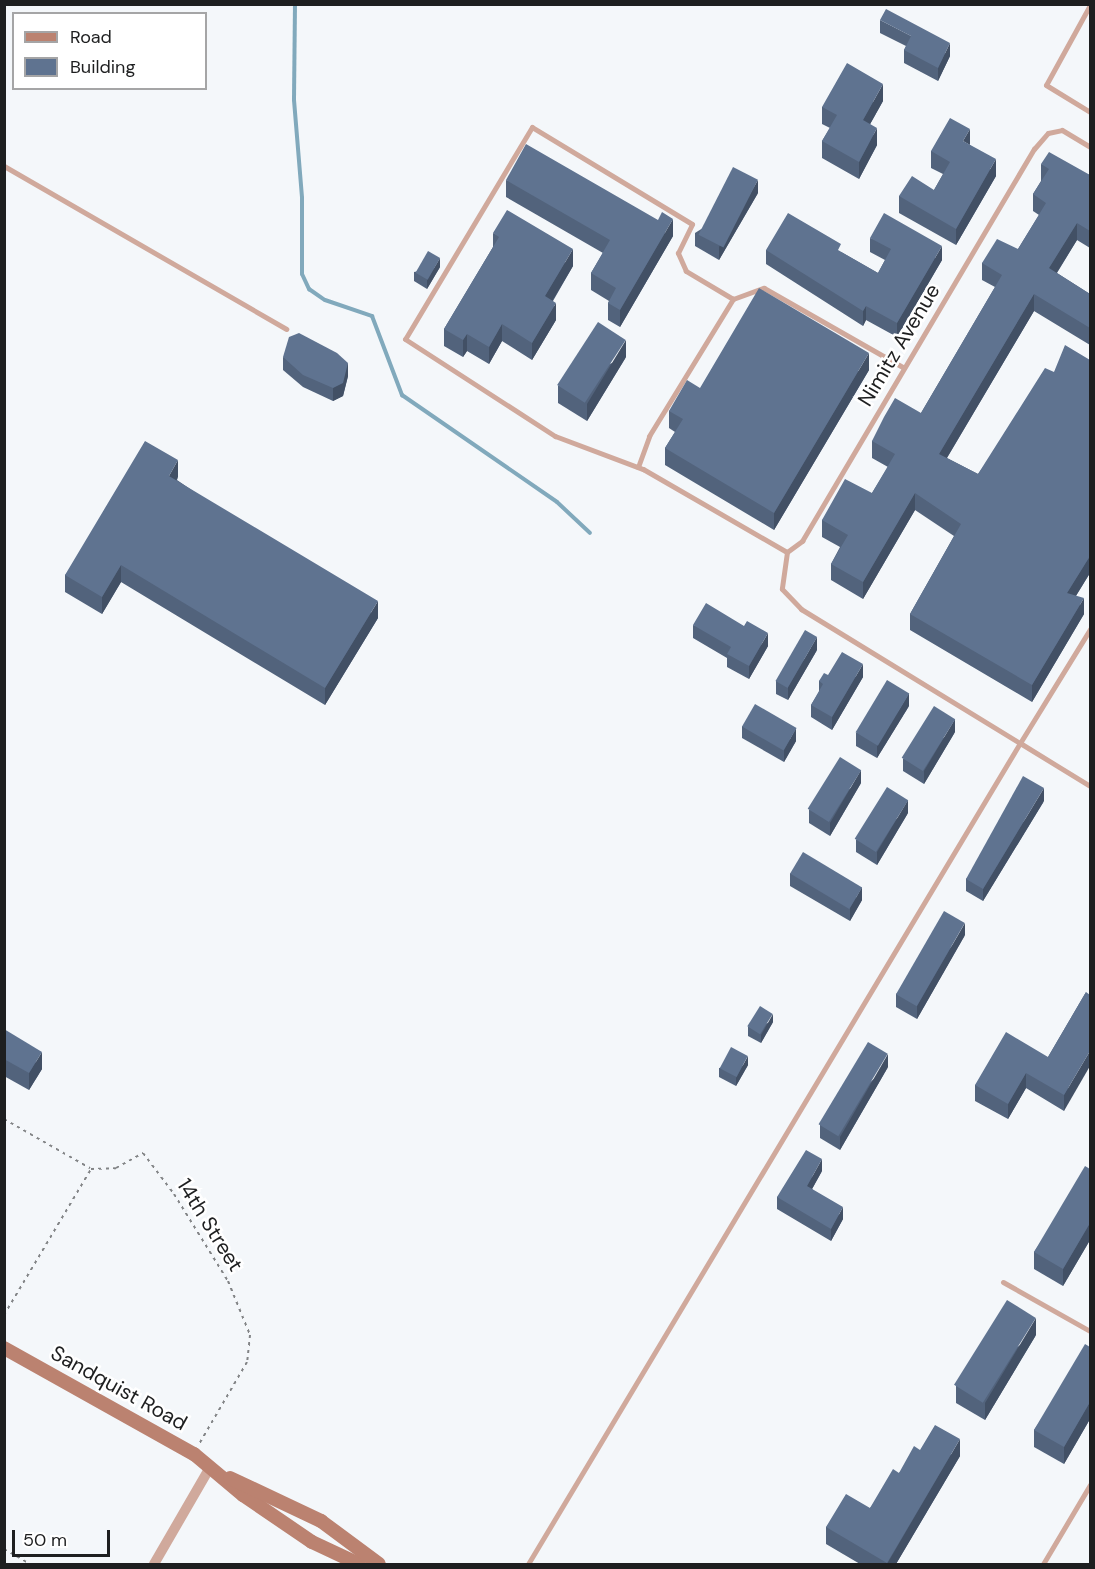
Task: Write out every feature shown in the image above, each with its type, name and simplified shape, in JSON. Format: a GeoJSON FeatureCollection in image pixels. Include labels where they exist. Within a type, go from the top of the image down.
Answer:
{"type":"FeatureCollection","features":[{"type":"Feature","properties":{"kind":"street","name":"Sandquist Road"},"geometry":{"type":"LineString","coordinates":[[4,1348],[194,1454],[209,1469],[312,1542],[359,1564]]}},
{"type":"Feature","properties":{"kind":"street","name":"Sandquist Road"},"geometry":{"type":"LineString","coordinates":[[209,1469],[321,1521],[379,1564]]}},
{"type":"Feature","properties":{"kind":"street"},"geometry":{"type":"LineString","coordinates":[[154,1564],[209,1469]]}},
{"type":"Feature","properties":{"kind":"lane"},"geometry":{"type":"LineString","coordinates":[[1090,5],[1046,85],[1090,112]]}},
{"type":"Feature","properties":{"kind":"lane"},"geometry":{"type":"LineString","coordinates":[[733,299],[686,271],[678,253],[692,224],[532,127],[405,339],[555,436],[638,467],[787,552],[782,590],[801,609],[1090,786]]}},
{"type":"Feature","properties":{"kind":"lane","name":"Nimitz Avenue"},"geometry":{"type":"LineString","coordinates":[[787,552],[802,541],[1034,149],[1048,133],[1062,130],[1090,147]]}},
{"type":"Feature","properties":{"kind":"lane"},"geometry":{"type":"LineString","coordinates":[[4,166],[286,329]]}},
{"type":"Feature","properties":{"kind":"lane"},"geometry":{"type":"LineString","coordinates":[[638,467],[649,436],[733,299],[764,288],[904,368]]}},
{"type":"Feature","properties":{"kind":"lane"},"geometry":{"type":"LineString","coordinates":[[528,1564],[1090,629]]}},
{"type":"Feature","properties":{"kind":"lane"},"geometry":{"type":"LineString","coordinates":[[1003,1282],[1090,1331]]}},
{"type":"Feature","properties":{"kind":"lane"},"geometry":{"type":"LineString","coordinates":[[1043,1564],[1090,1485]]}},
{"type":"Feature","properties":{"kind":"path"},"geometry":{"type":"LineString","coordinates":[[4,1119],[91,1169],[4,1315]]}},
{"type":"Feature","properties":{"kind":"path","name":"14th Street"},"geometry":{"type":"LineString","coordinates":[[91,1169],[116,1168],[143,1153],[174,1194],[228,1281],[250,1335],[247,1362],[194,1454]]}},
{"type":"Feature","properties":{"kind":"path"},"geometry":{"type":"LineString","coordinates":[[4,1549],[30,1564]]}},
{"type":"Feature","properties":{"kind":"building"},"geometry":{"type":"Polygon","coordinates":[[[886,9],[950,43],[938,68],[904,50],[911,36],[880,20],[886,9]]]}},
{"type":"Feature","properties":{"kind":"building"},"geometry":{"type":"Polygon","coordinates":[[[847,63],[883,84],[863,120],[877,128],[859,162],[822,141],[837,115],[822,107],[847,63]]]}},
{"type":"Feature","properties":{"kind":"building"},"geometry":{"type":"Polygon","coordinates":[[[950,118],[970,129],[963,141],[996,159],[956,229],[899,196],[912,176],[934,190],[950,162],[931,151],[950,118]]]}},
{"type":"Feature","properties":{"kind":"building"},"geometry":{"type":"Polygon","coordinates":[[[526,144],[658,220],[662,212],[673,219],[620,310],[608,303],[616,288],[591,273],[610,240],[506,180],[526,144]]]}},
{"type":"Feature","properties":{"kind":"building"},"geometry":{"type":"Polygon","coordinates":[[[1049,152],[1090,175],[1090,231],[1077,223],[1049,268],[1090,294],[1090,328],[1034,294],[939,454],[978,474],[1045,368],[1054,372],[1065,345],[1090,360],[1090,556],[1067,593],[1084,598],[1032,685],[910,614],[961,524],[915,493],[863,582],[831,564],[848,535],[822,520],[845,479],[872,493],[895,454],[872,441],[884,417],[895,398],[921,413],[1002,275],[982,263],[997,239],[1018,249],[1046,203],[1033,194],[1049,169],[1041,164],[1049,152]]]}},
{"type":"Feature","properties":{"kind":"building"},"geometry":{"type":"Polygon","coordinates":[[[733,167],[758,180],[723,247],[698,235],[733,167]]]}},
{"type":"Feature","properties":{"kind":"building"},"geometry":{"type":"Polygon","coordinates":[[[507,210],[573,249],[545,296],[556,303],[532,343],[502,324],[489,347],[467,334],[463,340],[444,329],[499,237],[493,233],[507,210]]]}},
{"type":"Feature","properties":{"kind":"building"},"geometry":{"type":"Polygon","coordinates":[[[788,213],[841,244],[838,250],[878,273],[891,249],[870,238],[884,213],[942,246],[897,323],[866,306],[863,311],[766,250],[788,213]]]}},
{"type":"Feature","properties":{"kind":"building"},"geometry":{"type":"Polygon","coordinates":[[[428,251],[440,258],[428,280],[416,273],[428,251]]]}},
{"type":"Feature","properties":{"kind":"building"},"geometry":{"type":"Polygon","coordinates":[[[759,288],[869,353],[774,513],[665,448],[683,419],[669,411],[687,380],[700,388],[759,288]]]}},
{"type":"Feature","properties":{"kind":"building"},"geometry":{"type":"Polygon","coordinates":[[[598,322],[626,340],[585,403],[557,385],[598,322]]]}},
{"type":"Feature","properties":{"kind":"building"},"geometry":{"type":"Polygon","coordinates":[[[299,333],[337,353],[348,363],[343,383],[333,388],[303,375],[283,357],[289,337],[299,333]]]}},
{"type":"Feature","properties":{"kind":"building"},"geometry":{"type":"Polygon","coordinates":[[[145,441],[178,460],[169,476],[378,601],[325,688],[121,565],[102,597],[65,575],[145,441]]]}},
{"type":"Feature","properties":{"kind":"building"},"geometry":{"type":"Polygon","coordinates":[[[706,603],[744,626],[747,621],[768,633],[749,666],[727,654],[731,647],[693,625],[706,603]]]}},
{"type":"Feature","properties":{"kind":"building"},"geometry":{"type":"Polygon","coordinates":[[[805,630],[817,637],[788,688],[776,681],[805,630]]]}},
{"type":"Feature","properties":{"kind":"building"},"geometry":{"type":"Polygon","coordinates":[[[842,652],[863,664],[832,717],[811,705],[823,684],[819,681],[824,673],[828,675],[842,652]]]}},
{"type":"Feature","properties":{"kind":"building"},"geometry":{"type":"Polygon","coordinates":[[[887,680],[909,693],[878,746],[856,732],[887,680]]]}},
{"type":"Feature","properties":{"kind":"building"},"geometry":{"type":"Polygon","coordinates":[[[755,704],[797,728],[784,751],[742,727],[755,704]]]}},
{"type":"Feature","properties":{"kind":"building"},"geometry":{"type":"Polygon","coordinates":[[[934,706],[955,719],[923,771],[902,758],[934,706]]]}},
{"type":"Feature","properties":{"kind":"building"},"geometry":{"type":"Polygon","coordinates":[[[840,757],[861,770],[829,822],[808,809],[840,757]]]}},
{"type":"Feature","properties":{"kind":"building"},"geometry":{"type":"Polygon","coordinates":[[[1023,776],[1044,788],[983,889],[966,879],[1023,776]]]}},
{"type":"Feature","properties":{"kind":"building"},"geometry":{"type":"Polygon","coordinates":[[[887,787],[908,800],[876,852],[855,839],[887,787]]]}},
{"type":"Feature","properties":{"kind":"building"},"geometry":{"type":"Polygon","coordinates":[[[803,852],[862,888],[849,909],[790,873],[803,852]]]}},
{"type":"Feature","properties":{"kind":"building"},"geometry":{"type":"Polygon","coordinates":[[[944,911],[965,923],[917,1006],[896,994],[944,911]]]}},
{"type":"Feature","properties":{"kind":"building"},"geometry":{"type":"Polygon","coordinates":[[[1086,992],[1090,995],[1090,1051],[1064,1095],[1026,1073],[1008,1104],[975,1085],[1006,1032],[1048,1057],[1086,992]]]}},
{"type":"Feature","properties":{"kind":"building"},"geometry":{"type":"Polygon","coordinates":[[[760,1006],[773,1014],[760,1034],[747,1026],[760,1006]]]}},
{"type":"Feature","properties":{"kind":"building"},"geometry":{"type":"Polygon","coordinates":[[[4,1029],[42,1052],[29,1073],[4,1059],[4,1029]]]}},
{"type":"Feature","properties":{"kind":"building"},"geometry":{"type":"Polygon","coordinates":[[[868,1042],[888,1054],[838,1136],[819,1124],[868,1042]]]}},
{"type":"Feature","properties":{"kind":"building"},"geometry":{"type":"Polygon","coordinates":[[[731,1047],[748,1056],[737,1077],[720,1068],[731,1047]]]}},
{"type":"Feature","properties":{"kind":"building"},"geometry":{"type":"Polygon","coordinates":[[[806,1150],[822,1159],[807,1186],[843,1207],[831,1229],[777,1197],[806,1150]]]}},
{"type":"Feature","properties":{"kind":"building"},"geometry":{"type":"Polygon","coordinates":[[[1085,1166],[1090,1169],[1090,1223],[1063,1269],[1034,1252],[1085,1166]]]}},
{"type":"Feature","properties":{"kind":"building"},"geometry":{"type":"Polygon","coordinates":[[[1007,1300],[1036,1318],[983,1403],[954,1385],[1007,1300]]]}},
{"type":"Feature","properties":{"kind":"building"},"geometry":{"type":"Polygon","coordinates":[[[1085,1344],[1090,1347],[1090,1402],[1064,1447],[1034,1430],[1085,1344]]]}},
{"type":"Feature","properties":{"kind":"building"},"geometry":{"type":"Polygon","coordinates":[[[935,1425],[960,1439],[887,1563],[826,1527],[846,1494],[870,1508],[893,1469],[899,1473],[914,1446],[920,1450],[935,1425]]]}},
{"type":"Feature","properties":{"kind":"waterway"},"geometry":{"type":"LineString","coordinates":[[295,4],[294,100],[302,198],[302,274],[309,289],[325,300],[372,316],[402,395],[557,502],[590,533]]}}]}
